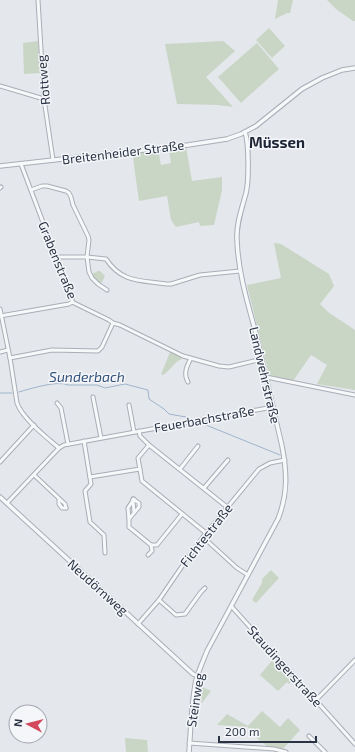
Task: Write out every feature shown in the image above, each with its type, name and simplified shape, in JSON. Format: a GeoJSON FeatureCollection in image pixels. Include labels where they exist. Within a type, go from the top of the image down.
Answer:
{"type":"FeatureCollection","features":[{"type":"Feature","properties":{"kind":"street","name":"Rottweg"},"geometry":{"type":"LineString","coordinates":[[38,0],[44,98],[53,160]]}},
{"type":"Feature","properties":{"kind":"street","name":"Breitenheider Straße"},"geometry":{"type":"LineString","coordinates":[[0,166],[217,141],[237,136],[264,120],[302,89],[322,78],[342,70],[355,68]]}},
{"type":"Feature","properties":{"kind":"street"},"geometry":{"type":"LineString","coordinates":[[0,86],[44,98]]}},
{"type":"Feature","properties":{"kind":"street","name":"Landwehrstraße"},"geometry":{"type":"LineString","coordinates":[[232,607],[275,526],[282,509],[287,483],[285,460],[240,271],[236,238],[247,183],[247,138],[245,132]]}},
{"type":"Feature","properties":{"kind":"street","name":"Grabenstraße"},"geometry":{"type":"LineString","coordinates":[[21,164],[72,302],[182,356],[224,367],[262,359]]}},
{"type":"Feature","properties":{"kind":"street"},"geometry":{"type":"LineString","coordinates":[[31,190],[42,186],[47,186],[70,193],[72,196],[73,205],[89,240],[87,257],[89,272],[92,278],[107,290]]}},
{"type":"Feature","properties":{"kind":"street"},"geometry":{"type":"LineString","coordinates":[[56,257],[87,257],[106,259],[116,271],[127,278],[166,284],[200,276],[240,271]]}},
{"type":"Feature","properties":{"kind":"street"},"geometry":{"type":"LineString","coordinates":[[1,316],[69,304],[72,302]]}},
{"type":"Feature","properties":{"kind":"street"},"geometry":{"type":"LineString","coordinates":[[0,309],[19,408],[58,448]]}},
{"type":"Feature","properties":{"kind":"street"},"geometry":{"type":"LineString","coordinates":[[10,358],[52,350],[98,351],[102,347],[113,323]]}},
{"type":"Feature","properties":{"kind":"street"},"geometry":{"type":"LineString","coordinates":[[0,352],[8,350]]}},
{"type":"Feature","properties":{"kind":"street"},"geometry":{"type":"LineString","coordinates":[[188,382],[185,377],[186,366],[191,358]]}},
{"type":"Feature","properties":{"kind":"street"},"geometry":{"type":"LineString","coordinates":[[266,376],[355,395]]}},
{"type":"Feature","properties":{"kind":"street"},"geometry":{"type":"LineString","coordinates":[[94,397],[101,438]]}},
{"type":"Feature","properties":{"kind":"street"},"geometry":{"type":"LineString","coordinates":[[57,403],[61,408],[68,444]]}},
{"type":"Feature","properties":{"kind":"street"},"geometry":{"type":"LineString","coordinates":[[129,405],[134,432]]}},
{"type":"Feature","properties":{"kind":"street","name":"Feuerbachstraße"},"geometry":{"type":"LineString","coordinates":[[7,504],[58,448],[64,445],[273,407]]}},
{"type":"Feature","properties":{"kind":"street"},"geometry":{"type":"LineString","coordinates":[[0,462],[34,425]]}},
{"type":"Feature","properties":{"kind":"street"},"geometry":{"type":"LineString","coordinates":[[139,431],[140,436],[149,444],[227,508]]}},
{"type":"Feature","properties":{"kind":"street"},"geometry":{"type":"LineString","coordinates":[[84,441],[92,484],[85,491],[90,522],[104,535],[105,553]]}},
{"type":"Feature","properties":{"kind":"street"},"geometry":{"type":"LineString","coordinates":[[149,444],[138,458],[142,481],[206,533]]}},
{"type":"Feature","properties":{"kind":"street"},"geometry":{"type":"LineString","coordinates":[[180,469],[198,446]]}},
{"type":"Feature","properties":{"kind":"street"},"geometry":{"type":"LineString","coordinates":[[204,488],[228,460]]}},
{"type":"Feature","properties":{"kind":"street","name":"Fichtestraße"},"geometry":{"type":"LineString","coordinates":[[138,624],[159,600],[206,533],[259,469],[270,463],[285,460]]}},
{"type":"Feature","properties":{"kind":"street"},"geometry":{"type":"LineString","coordinates":[[90,477],[140,469]]}},
{"type":"Feature","properties":{"kind":"street"},"geometry":{"type":"LineString","coordinates":[[34,476],[59,499]]}},
{"type":"Feature","properties":{"kind":"street","name":"Neudörnweg"},"geometry":{"type":"LineString","coordinates":[[0,497],[193,674],[198,676]]}},
{"type":"Feature","properties":{"kind":"street"},"geometry":{"type":"LineString","coordinates":[[133,500],[128,508],[129,527],[152,545]]}},
{"type":"Feature","properties":{"kind":"street"},"geometry":{"type":"LineString","coordinates":[[129,519],[134,511],[139,507],[139,504],[133,500]]}},
{"type":"Feature","properties":{"kind":"street"},"geometry":{"type":"LineString","coordinates":[[133,500],[134,511]]}},
{"type":"Feature","properties":{"kind":"street"},"geometry":{"type":"LineString","coordinates":[[128,510],[134,511]]}},
{"type":"Feature","properties":{"kind":"street"},"geometry":{"type":"LineString","coordinates":[[152,545],[156,544],[182,514]]}},
{"type":"Feature","properties":{"kind":"street"},"geometry":{"type":"LineString","coordinates":[[203,537],[237,568],[248,575]]}},
{"type":"Feature","properties":{"kind":"street"},"geometry":{"type":"LineString","coordinates":[[148,556],[152,551],[155,551],[157,547],[156,544]]}},
{"type":"Feature","properties":{"kind":"street"},"geometry":{"type":"LineString","coordinates":[[152,545],[152,551]]}},
{"type":"Feature","properties":{"kind":"street"},"geometry":{"type":"LineString","coordinates":[[159,600],[176,615],[185,614],[205,588]]}},
{"type":"Feature","properties":{"kind":"street","name":"Steinweg"},"geometry":{"type":"LineString","coordinates":[[189,752],[192,706],[198,676],[208,651],[232,607]]}},
{"type":"Feature","properties":{"kind":"street","name":"Staudingerstraße"},"geometry":{"type":"LineString","coordinates":[[232,607],[355,744]]}},
{"type":"Feature","properties":{"kind":"street"},"geometry":{"type":"LineString","coordinates":[[316,700],[355,660]]}},
{"type":"Feature","properties":{"kind":"street"},"geometry":{"type":"LineString","coordinates":[[309,736],[325,752]]}},
{"type":"Feature","properties":{"kind":"street"},"geometry":{"type":"LineString","coordinates":[[190,743],[274,749],[286,752]]}},
{"type":"Feature","properties":{"kind":"green space"},"geometry":{"type":"Polygon","coordinates":[[[278,0],[293,0],[290,13],[275,19],[278,0]]]}},
{"type":"Feature","properties":{"kind":"green space"},"geometry":{"type":"Polygon","coordinates":[[[327,0],[355,0],[355,21],[336,9],[327,0]]]}},
{"type":"Feature","properties":{"kind":"green space"},"geometry":{"type":"Polygon","coordinates":[[[269,28],[285,46],[272,58],[256,40],[269,28]]]}},
{"type":"Feature","properties":{"kind":"green space"},"geometry":{"type":"Polygon","coordinates":[[[38,41],[40,73],[24,74],[23,43],[38,41]]]}},
{"type":"Feature","properties":{"kind":"green space"},"geometry":{"type":"Polygon","coordinates":[[[223,41],[235,51],[206,77],[233,107],[177,104],[165,44],[223,41]]]}},
{"type":"Feature","properties":{"kind":"green space"},"geometry":{"type":"Polygon","coordinates":[[[257,43],[279,69],[241,103],[218,77],[257,43]]]}},
{"type":"Feature","properties":{"kind":"green space"},"geometry":{"type":"Polygon","coordinates":[[[186,147],[192,181],[222,177],[222,190],[214,225],[200,226],[199,222],[176,227],[171,220],[167,196],[139,201],[133,158],[134,155],[137,153],[158,150],[161,165],[171,163],[169,149],[186,147]]]}},
{"type":"Feature","properties":{"kind":"green space"},"geometry":{"type":"Polygon","coordinates":[[[274,243],[281,244],[329,274],[334,286],[320,304],[328,312],[355,330],[355,390],[317,384],[327,365],[311,355],[293,381],[269,375],[247,285],[281,278],[274,243]]]}},
{"type":"Feature","properties":{"kind":"green space"},"geometry":{"type":"Polygon","coordinates":[[[98,271],[105,276],[101,284],[95,280],[92,274],[98,271]]]}},
{"type":"Feature","properties":{"kind":"green space"},"geometry":{"type":"Polygon","coordinates":[[[170,352],[180,356],[182,359],[163,375],[161,374],[170,352]]]}},
{"type":"Feature","properties":{"kind":"green space"},"geometry":{"type":"Polygon","coordinates":[[[271,570],[279,578],[256,603],[252,600],[262,583],[262,579],[271,570]]]}},
{"type":"Feature","properties":{"kind":"green space"},"geometry":{"type":"Polygon","coordinates":[[[275,657],[294,679],[289,684],[287,682],[278,691],[260,675],[275,657]]]}},
{"type":"Feature","properties":{"kind":"green space"},"geometry":{"type":"Polygon","coordinates":[[[198,685],[211,691],[202,703],[196,701],[198,685]]]}},
{"type":"Feature","properties":{"kind":"green space"},"geometry":{"type":"Polygon","coordinates":[[[262,711],[280,727],[288,718],[300,730],[283,749],[267,746],[253,735],[248,727],[217,725],[227,714],[248,726],[262,711]]]}},
{"type":"Feature","properties":{"kind":"green space"},"geometry":{"type":"Polygon","coordinates":[[[125,738],[147,740],[148,752],[126,752],[125,738]]]}},
{"type":"Feature","properties":{"kind":"waterway","name":"Sunderbach"},"geometry":{"type":"LineString","coordinates":[[19,392],[58,384],[97,385],[105,388],[125,384],[148,390],[149,399],[169,414],[190,419]]}},
{"type":"Feature","properties":{"kind":"waterway","name":"Sunderbach"},"geometry":{"type":"LineString","coordinates":[[0,393],[12,393]]}},
{"type":"Feature","properties":{"kind":"waterway","name":"Sunderbach"},"geometry":{"type":"LineString","coordinates":[[201,423],[280,455]]}},
{"type":"Feature","properties":{"kind":"district","name":"Müssen"},"geometry":{"type":"Point","coordinates":[277,142]}}]}
